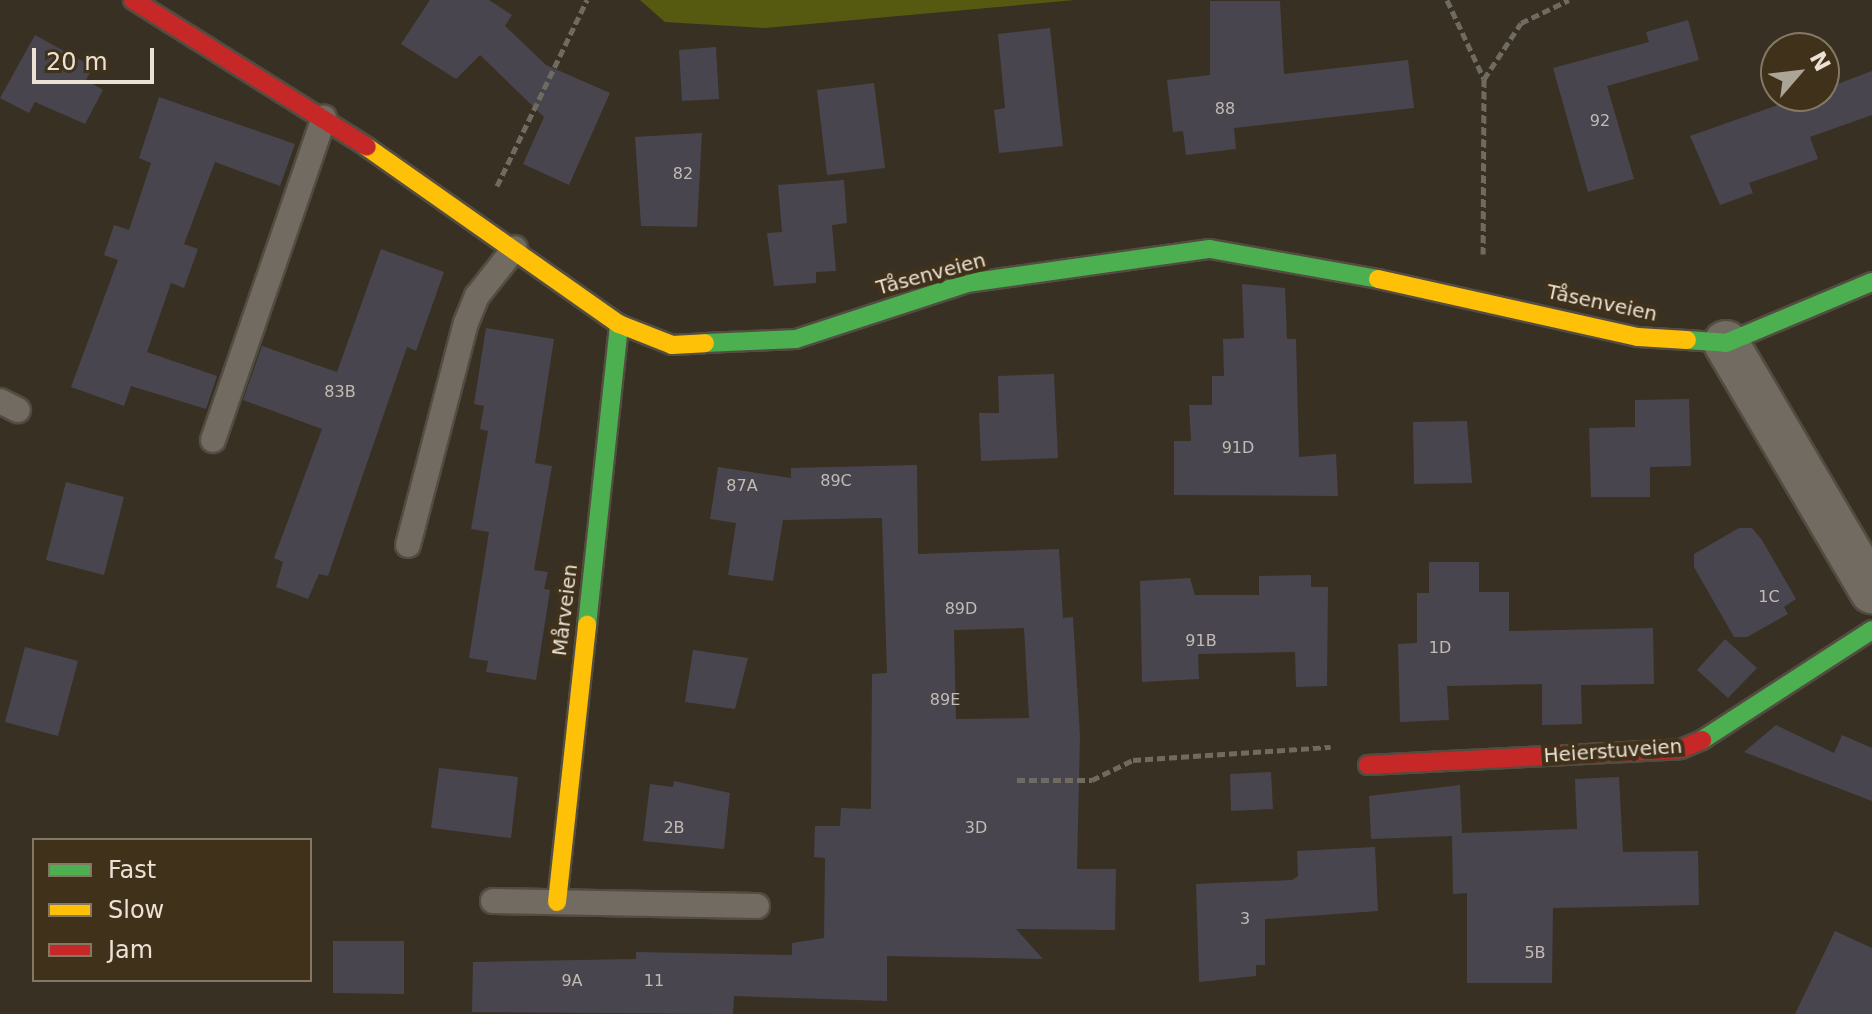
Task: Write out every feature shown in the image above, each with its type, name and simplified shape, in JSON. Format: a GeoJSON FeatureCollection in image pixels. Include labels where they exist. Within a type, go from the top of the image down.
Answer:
{"type":"FeatureCollection","features":[{"type":"Feature","properties":{"kind":"street","name":"Tåsenveien"},"geometry":{"type":"LineString","coordinates":[[133,0],[324,118],[479,222],[619,324],[672,345],[796,339],[967,283],[1210,249],[1479,297],[1638,337],[1726,343],[1872,282]]}},
{"type":"Feature","properties":{"kind":"street","name":"Mårveien"},"geometry":{"type":"LineString","coordinates":[[557,902],[619,324]]}},
{"type":"Feature","properties":{"kind":"street"},"geometry":{"type":"LineString","coordinates":[[1726,343],[1872,591]]}},
{"type":"Feature","properties":{"kind":"street","name":"Heierstuveien"},"geometry":{"type":"LineString","coordinates":[[1368,765],[1681,749],[1720,733],[1872,630]]}},
{"type":"Feature","properties":{"kind":"lane"},"geometry":{"type":"LineString","coordinates":[[213,440],[324,118]]}},
{"type":"Feature","properties":{"kind":"lane"},"geometry":{"type":"LineString","coordinates":[[408,545],[466,323],[477,296],[515,248]]}},
{"type":"Feature","properties":{"kind":"lane"},"geometry":{"type":"LineString","coordinates":[[493,901],[757,906]]}},
{"type":"Feature","properties":{"kind":"path"},"geometry":{"type":"LineString","coordinates":[[479,222],[587,0]]}},
{"type":"Feature","properties":{"kind":"path"},"geometry":{"type":"LineString","coordinates":[[1447,0],[1484,79],[1479,297]]}},
{"type":"Feature","properties":{"kind":"path"},"geometry":{"type":"LineString","coordinates":[[1484,79],[1521,23],[1569,0]]}},
{"type":"Feature","properties":{"kind":"path"},"geometry":{"type":"LineString","coordinates":[[1017,780],[1092,780],[1133,760],[1337,747],[1368,765]]}},
{"type":"Feature","properties":{"kind":"shaded area"},"geometry":{"type":"Polygon","coordinates":[[[640,0],[1075,0],[765,28],[665,22],[640,0]]]}},
{"type":"Feature","properties":{"kind":"building"},"geometry":{"type":"Polygon","coordinates":[[[430,0],[489,0],[512,15],[505,26],[546,65],[610,93],[569,185],[523,164],[544,117],[480,55],[456,79],[401,44],[430,0]]]}},
{"type":"Feature","properties":{"kind":"building"},"geometry":{"type":"Polygon","coordinates":[[[1210,1],[1280,1],[1284,74],[1408,60],[1414,108],[1234,128],[1236,149],[1186,155],[1183,131],[1173,132],[1167,80],[1210,75],[1210,1]]]}},
{"type":"Feature","properties":{"kind":"building"},"geometry":{"type":"Polygon","coordinates":[[[1688,20],[1699,60],[1607,86],[1634,179],[1588,192],[1553,68],[1649,42],[1646,32],[1688,20]]]}},
{"type":"Feature","properties":{"kind":"building"},"geometry":{"type":"Polygon","coordinates":[[[1050,28],[1063,146],[999,153],[994,110],[1005,108],[998,34],[1050,28]]]}},
{"type":"Feature","properties":{"kind":"building"},"geometry":{"type":"Polygon","coordinates":[[[35,35],[93,67],[86,80],[103,90],[85,124],[35,102],[29,113],[0,98],[35,35]]]}},
{"type":"Feature","properties":{"kind":"building"},"geometry":{"type":"Polygon","coordinates":[[[716,47],[719,99],[682,101],[679,50],[716,47]]]}},
{"type":"Feature","properties":{"kind":"building"},"geometry":{"type":"Polygon","coordinates":[[[1872,71],[1872,115],[1810,137],[1818,159],[1749,183],[1753,193],[1720,205],[1690,136],[1760,111],[1840,112],[1840,83],[1872,71]]]}},
{"type":"Feature","properties":{"kind":"building"},"geometry":{"type":"Polygon","coordinates":[[[874,83],[885,168],[827,175],[817,90],[874,83]]]}},
{"type":"Feature","properties":{"kind":"building"},"geometry":{"type":"Polygon","coordinates":[[[159,97],[295,144],[280,186],[215,162],[184,244],[198,249],[184,288],[171,283],[147,352],[217,376],[206,409],[131,386],[124,406],[71,387],[118,260],[104,255],[114,225],[129,230],[151,163],[139,158],[159,97]]]}},
{"type":"Feature","properties":{"kind":"building"},"geometry":{"type":"Polygon","coordinates":[[[702,133],[697,227],[641,226],[635,137],[702,133]]]}},
{"type":"Feature","properties":{"kind":"building"},"geometry":{"type":"Polygon","coordinates":[[[844,180],[847,223],[832,225],[836,271],[816,272],[816,283],[774,286],[767,233],[782,232],[778,185],[844,180]]]}},
{"type":"Feature","properties":{"kind":"building"},"geometry":{"type":"Polygon","coordinates":[[[381,249],[444,272],[416,351],[407,347],[328,576],[319,574],[308,599],[276,587],[283,562],[274,558],[322,429],[243,400],[262,346],[337,372],[381,249]]]}},
{"type":"Feature","properties":{"kind":"building"},"geometry":{"type":"Polygon","coordinates":[[[1242,284],[1285,288],[1287,339],[1296,339],[1299,457],[1336,454],[1338,496],[1174,495],[1174,441],[1191,441],[1189,405],[1212,405],[1212,376],[1224,376],[1223,339],[1244,338],[1242,284]]]}},
{"type":"Feature","properties":{"kind":"building"},"geometry":{"type":"Polygon","coordinates":[[[486,328],[554,339],[535,463],[552,466],[534,570],[548,572],[544,589],[550,590],[536,680],[486,672],[488,661],[469,658],[489,532],[471,529],[488,431],[480,429],[484,406],[474,404],[486,328]]]}},
{"type":"Feature","properties":{"kind":"building"},"geometry":{"type":"Polygon","coordinates":[[[1054,374],[1058,458],[981,461],[979,413],[999,413],[998,376],[1054,374]]]}},
{"type":"Feature","properties":{"kind":"building"},"geometry":{"type":"Polygon","coordinates":[[[1689,399],[1691,466],[1650,467],[1650,497],[1591,497],[1589,428],[1635,427],[1635,400],[1689,399]]]}},
{"type":"Feature","properties":{"kind":"building"},"geometry":{"type":"Polygon","coordinates":[[[1467,421],[1472,483],[1414,484],[1413,422],[1467,421]]]}},
{"type":"Feature","properties":{"kind":"building"},"geometry":{"type":"Polygon","coordinates":[[[917,465],[918,554],[1059,549],[1063,618],[1073,617],[1080,736],[1077,869],[1116,869],[1115,930],[1016,929],[1043,959],[887,956],[887,1001],[734,996],[733,1014],[472,1012],[473,962],[636,959],[636,952],[792,955],[792,943],[824,938],[825,858],[814,857],[815,826],[840,826],[841,808],[871,809],[872,674],[887,673],[882,518],[783,520],[773,581],[728,575],[736,523],[710,519],[718,467],[791,478],[791,468],[917,465]],[[1024,628],[954,630],[956,719],[1029,718],[1024,628]]]}},
{"type":"Feature","properties":{"kind":"building"},"geometry":{"type":"Polygon","coordinates":[[[66,482],[124,497],[104,575],[46,560],[66,482]]]}},
{"type":"Feature","properties":{"kind":"building"},"geometry":{"type":"Polygon","coordinates":[[[1739,528],[1752,528],[1762,540],[1796,599],[1784,607],[1788,614],[1747,637],[1734,637],[1694,567],[1694,554],[1739,528]]]}},
{"type":"Feature","properties":{"kind":"building"},"geometry":{"type":"Polygon","coordinates":[[[1429,562],[1479,562],[1479,592],[1509,592],[1509,631],[1653,628],[1654,684],[1581,685],[1582,724],[1542,725],[1542,684],[1447,686],[1449,720],[1400,722],[1398,644],[1417,643],[1417,593],[1429,593],[1429,562]]]}},
{"type":"Feature","properties":{"kind":"building"},"geometry":{"type":"Polygon","coordinates":[[[1311,575],[1311,587],[1328,587],[1327,686],[1296,687],[1295,652],[1198,654],[1199,679],[1142,682],[1140,581],[1190,578],[1195,595],[1259,595],[1259,576],[1311,575]]]}},
{"type":"Feature","properties":{"kind":"building"},"geometry":{"type":"Polygon","coordinates":[[[1725,639],[1757,668],[1728,698],[1697,670],[1725,639]]]}},
{"type":"Feature","properties":{"kind":"building"},"geometry":{"type":"Polygon","coordinates":[[[25,647],[78,661],[58,736],[5,722],[25,647]]]}},
{"type":"Feature","properties":{"kind":"building"},"geometry":{"type":"Polygon","coordinates":[[[693,650],[748,658],[735,709],[685,702],[693,650]]]}},
{"type":"Feature","properties":{"kind":"building"},"geometry":{"type":"Polygon","coordinates":[[[1776,725],[1834,753],[1842,735],[1872,748],[1872,801],[1744,752],[1776,725]]]}},
{"type":"Feature","properties":{"kind":"building"},"geometry":{"type":"Polygon","coordinates":[[[439,768],[518,777],[511,838],[431,828],[439,768]]]}},
{"type":"Feature","properties":{"kind":"building"},"geometry":{"type":"Polygon","coordinates":[[[1271,772],[1273,809],[1231,811],[1230,774],[1271,772]]]}},
{"type":"Feature","properties":{"kind":"building"},"geometry":{"type":"Polygon","coordinates":[[[1619,777],[1623,852],[1698,851],[1699,905],[1553,908],[1552,983],[1467,983],[1467,893],[1453,894],[1452,836],[1371,839],[1369,796],[1460,785],[1462,833],[1577,829],[1575,779],[1619,777]]]}},
{"type":"Feature","properties":{"kind":"building"},"geometry":{"type":"Polygon","coordinates":[[[674,781],[730,793],[724,849],[643,841],[650,784],[673,787],[674,781]]]}},
{"type":"Feature","properties":{"kind":"building"},"geometry":{"type":"Polygon","coordinates":[[[1375,847],[1378,911],[1265,919],[1265,965],[1256,965],[1256,976],[1199,982],[1196,884],[1292,880],[1298,876],[1297,851],[1375,847]]]}},
{"type":"Feature","properties":{"kind":"building"},"geometry":{"type":"Polygon","coordinates":[[[1835,931],[1872,948],[1872,1014],[1795,1014],[1835,931]]]}},
{"type":"Feature","properties":{"kind":"building"},"geometry":{"type":"Polygon","coordinates":[[[333,941],[404,941],[404,994],[333,993],[333,941]]]}},
{"type":"Feature","properties":{"kind":"traffic: fast"},"geometry":{"type":"LineString","coordinates":[[705,343],[796,339],[967,283],[1210,249],[1378,279]]}},
{"type":"Feature","properties":{"kind":"traffic: fast"},"geometry":{"type":"LineString","coordinates":[[1687,340],[1726,343],[1872,282]]}},
{"type":"Feature","properties":{"kind":"traffic: fast"},"geometry":{"type":"LineString","coordinates":[[587,625],[619,324]]}},
{"type":"Feature","properties":{"kind":"traffic: fast"},"geometry":{"type":"LineString","coordinates":[[1702,740],[1872,630]]}},
{"type":"Feature","properties":{"kind":"traffic: slow"},"geometry":{"type":"LineString","coordinates":[[367,147],[619,324],[672,345],[705,343]]}},
{"type":"Feature","properties":{"kind":"traffic: slow"},"geometry":{"type":"LineString","coordinates":[[1378,279],[1638,337],[1687,340]]}},
{"type":"Feature","properties":{"kind":"traffic: slow"},"geometry":{"type":"LineString","coordinates":[[557,902],[587,625]]}},
{"type":"Feature","properties":{"kind":"traffic: jam"},"geometry":{"type":"LineString","coordinates":[[133,0],[367,147]]}},
{"type":"Feature","properties":{"kind":"traffic: jam"},"geometry":{"type":"LineString","coordinates":[[1368,765],[1681,749],[1702,740]]}}]}
